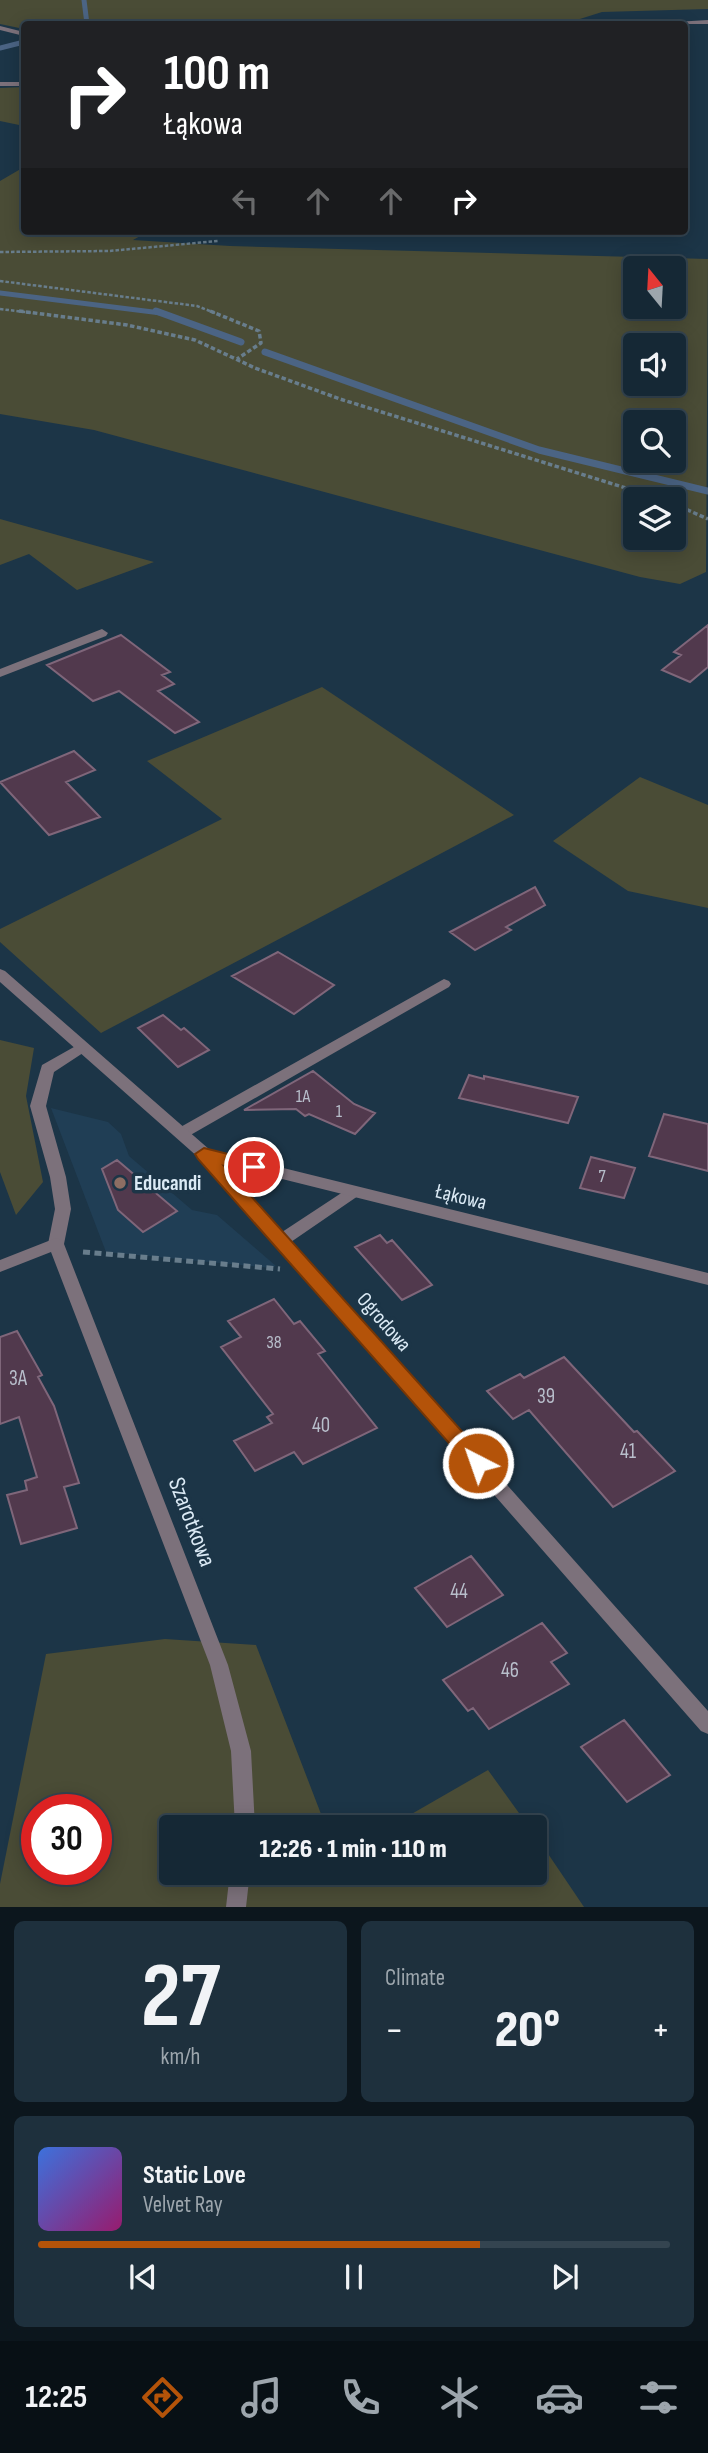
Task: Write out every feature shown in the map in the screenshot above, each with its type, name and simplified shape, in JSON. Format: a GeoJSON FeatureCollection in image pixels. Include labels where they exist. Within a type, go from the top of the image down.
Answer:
{"type":"FeatureCollection","features":[{"type":"Feature","properties":{"kind":"street"},"geometry":{"type":"LineString","coordinates":[[688,23],[708,22]]}},
{"type":"Feature","properties":{"kind":"street"},"geometry":{"type":"LineString","coordinates":[[0,28],[21,33]]}},
{"type":"Feature","properties":{"kind":"street"},"geometry":{"type":"LineString","coordinates":[[0,85],[21,84]]}},
{"type":"Feature","properties":{"kind":"street"},"geometry":{"type":"LineString","coordinates":[[0,673],[102,633]]}},
{"type":"Feature","properties":{"kind":"street","name":"Ogrodowa"},"geometry":{"type":"LineString","coordinates":[[0,974],[204,1154],[708,1725]]}},
{"type":"Feature","properties":{"kind":"street"},"geometry":{"type":"LineString","coordinates":[[182,1133],[444,984]]}},
{"type":"Feature","properties":{"kind":"street"},"geometry":{"type":"LineString","coordinates":[[0,1265],[57,1247],[63,1209],[58,1177],[38,1106],[47,1069],[81,1048]]}},
{"type":"Feature","properties":{"kind":"street","name":"Łąkowa"},"geometry":{"type":"LineString","coordinates":[[204,1154],[708,1279]]}},
{"type":"Feature","properties":{"kind":"street"},"geometry":{"type":"LineString","coordinates":[[282,1240],[352,1192]]}},
{"type":"Feature","properties":{"kind":"street","name":"Szarotkowa"},"geometry":{"type":"LineString","coordinates":[[57,1247],[219,1665],[241,1751],[244,1815]]}},
{"type":"Feature","properties":{"kind":"street"},"geometry":{"type":"LineString","coordinates":[[236,1907],[239,1885]]}},
{"type":"Feature","properties":{"kind":"path"},"geometry":{"type":"LineString","coordinates":[[0,252],[41,254],[168,248],[218,241]]}},
{"type":"Feature","properties":{"kind":"path"},"geometry":{"type":"LineString","coordinates":[[0,281],[197,306],[259,331],[261,344],[236,359]]}},
{"type":"Feature","properties":{"kind":"path"},"geometry":{"type":"LineString","coordinates":[[0,309],[140,328],[195,340],[236,359],[340,399],[623,487]]}},
{"type":"Feature","properties":{"kind":"path"},"geometry":{"type":"LineString","coordinates":[[686,509],[708,519]]}},
{"type":"Feature","properties":{"kind":"path"},"geometry":{"type":"LineString","coordinates":[[57,1247],[276,1271],[300,1261]]}},
{"type":"Feature","properties":{"kind":"shaded area","name":"Educandi"},"geometry":{"type":"Polygon","coordinates":[[[51,1108],[108,1122],[121,1134],[129,1156],[192,1210],[217,1215],[276,1266],[271,1268],[106,1252],[51,1108]]]}},
{"type":"Feature","properties":{"kind":"green space"},"geometry":{"type":"Polygon","coordinates":[[[0,0],[708,0],[708,9],[602,12],[574,21],[21,21],[21,28],[0,24],[0,0]]]}},
{"type":"Feature","properties":{"kind":"green space"},"geometry":{"type":"Polygon","coordinates":[[[21,87],[21,125],[0,121],[0,88],[21,87]]]}},
{"type":"Feature","properties":{"kind":"green space"},"geometry":{"type":"Polygon","coordinates":[[[21,169],[21,235],[142,235],[133,240],[230,246],[623,257],[623,319],[686,319],[686,258],[708,259],[706,572],[680,584],[640,577],[94,430],[0,414],[0,181],[21,169]]]}},
{"type":"Feature","properties":{"kind":"green space"},"geometry":{"type":"Polygon","coordinates":[[[0,519],[154,562],[77,590],[29,554],[0,565],[0,519]]]}},
{"type":"Feature","properties":{"kind":"green space"},"geometry":{"type":"Polygon","coordinates":[[[322,687],[514,815],[101,1033],[0,942],[0,929],[222,819],[147,761],[322,687]]]}},
{"type":"Feature","properties":{"kind":"green space"},"geometry":{"type":"Polygon","coordinates":[[[640,777],[708,805],[708,908],[628,891],[553,841],[640,777]]]}},
{"type":"Feature","properties":{"kind":"green space"},"geometry":{"type":"Polygon","coordinates":[[[0,1040],[34,1048],[26,1096],[43,1182],[16,1215],[0,1172],[0,1040]]]}},
{"type":"Feature","properties":{"kind":"green space"},"geometry":{"type":"Polygon","coordinates":[[[165,1639],[256,1645],[321,1815],[159,1815],[159,1885],[547,1885],[547,1852],[584,1907],[0,1907],[0,1884],[46,1654],[165,1639]]]}},
{"type":"Feature","properties":{"kind":"green space"},"geometry":{"type":"Polygon","coordinates":[[[488,1770],[520,1815],[410,1815],[488,1770]]]}},
{"type":"Feature","properties":{"kind":"building"},"geometry":{"type":"Polygon","coordinates":[[[708,625],[708,667],[690,682],[662,670],[681,655],[674,652],[708,625]]]}},
{"type":"Feature","properties":{"kind":"building"},"geometry":{"type":"Polygon","coordinates":[[[121,635],[170,672],[162,675],[174,684],[158,691],[199,722],[175,733],[119,691],[93,701],[47,665],[121,635]]]}},
{"type":"Feature","properties":{"kind":"building"},"geometry":{"type":"Polygon","coordinates":[[[74,751],[95,770],[66,782],[100,817],[49,835],[0,782],[74,751]]]}},
{"type":"Feature","properties":{"kind":"building"},"geometry":{"type":"Polygon","coordinates":[[[535,887],[545,905],[506,927],[511,930],[475,950],[450,932],[535,887]]]}},
{"type":"Feature","properties":{"kind":"building"},"geometry":{"type":"Polygon","coordinates":[[[278,952],[334,985],[294,1014],[232,976],[278,952]]]}},
{"type":"Feature","properties":{"kind":"building"},"geometry":{"type":"Polygon","coordinates":[[[163,1015],[181,1030],[184,1028],[209,1050],[178,1067],[138,1028],[163,1015]]]}},
{"type":"Feature","properties":{"kind":"building"},"geometry":{"type":"Polygon","coordinates":[[[313,1071],[354,1104],[375,1113],[355,1134],[309,1114],[305,1116],[296,1109],[244,1110],[313,1071]]]}},
{"type":"Feature","properties":{"kind":"building"},"geometry":{"type":"Polygon","coordinates":[[[469,1075],[578,1097],[568,1123],[459,1098],[469,1075]]]}},
{"type":"Feature","properties":{"kind":"building"},"geometry":{"type":"Polygon","coordinates":[[[664,1114],[708,1124],[708,1171],[649,1156],[664,1114]]]}},
{"type":"Feature","properties":{"kind":"building"},"geometry":{"type":"Polygon","coordinates":[[[591,1157],[635,1168],[624,1198],[580,1188],[591,1157]]]}},
{"type":"Feature","properties":{"kind":"building"},"geometry":{"type":"Polygon","coordinates":[[[117,1160],[177,1211],[143,1232],[118,1210],[102,1169],[117,1160]]]}},
{"type":"Feature","properties":{"kind":"building"},"geometry":{"type":"Polygon","coordinates":[[[380,1235],[387,1243],[392,1240],[432,1285],[402,1300],[355,1247],[380,1235]]]}},
{"type":"Feature","properties":{"kind":"building"},"geometry":{"type":"Polygon","coordinates":[[[274,1299],[294,1324],[300,1321],[325,1351],[318,1354],[377,1428],[303,1464],[294,1452],[255,1471],[234,1441],[272,1423],[267,1417],[273,1414],[221,1347],[241,1337],[228,1321],[274,1299]]]}},
{"type":"Feature","properties":{"kind":"building"},"geometry":{"type":"Polygon","coordinates":[[[17,1331],[42,1375],[38,1377],[54,1406],[79,1483],[64,1487],[77,1528],[21,1544],[7,1495],[27,1490],[25,1481],[37,1477],[19,1417],[0,1424],[0,1337],[17,1331]]]}},
{"type":"Feature","properties":{"kind":"building"},"geometry":{"type":"Polygon","coordinates":[[[564,1357],[634,1432],[637,1431],[675,1471],[613,1507],[529,1410],[513,1419],[487,1391],[520,1374],[524,1378],[564,1357]]]}},
{"type":"Feature","properties":{"kind":"building"},"geometry":{"type":"Polygon","coordinates":[[[471,1556],[503,1595],[447,1627],[415,1588],[471,1556]]]}},
{"type":"Feature","properties":{"kind":"building"},"geometry":{"type":"Polygon","coordinates":[[[542,1623],[567,1653],[551,1662],[569,1684],[489,1729],[473,1708],[468,1711],[443,1680],[542,1623]]]}},
{"type":"Feature","properties":{"kind":"building"},"geometry":{"type":"Polygon","coordinates":[[[624,1720],[670,1775],[627,1802],[581,1747],[624,1720]]]}},
{"type":"Feature","properties":{"kind":"waterway"},"geometry":{"type":"LineString","coordinates":[[84,0],[87,21]]}},
{"type":"Feature","properties":{"kind":"waterway"},"geometry":{"type":"LineString","coordinates":[[0,48],[21,43]]}},
{"type":"Feature","properties":{"kind":"waterway"},"geometry":{"type":"LineString","coordinates":[[0,293],[161,313]]}},
{"type":"Feature","properties":{"kind":"waterway"},"geometry":{"type":"LineString","coordinates":[[156,311],[241,342]]}},
{"type":"Feature","properties":{"kind":"waterway"},"geometry":{"type":"LineString","coordinates":[[265,352],[539,450],[708,491]]}},
{"type":"Feature","properties":{"kind":"place","name":"Educandi"},"geometry":{"type":"Point","coordinates":[120,1183]}},
{"type":"Feature","properties":{"kind":"route"},"geometry":{"type":"LineString","coordinates":[[254,1167],[204,1154],[478,1463]]}}]}
